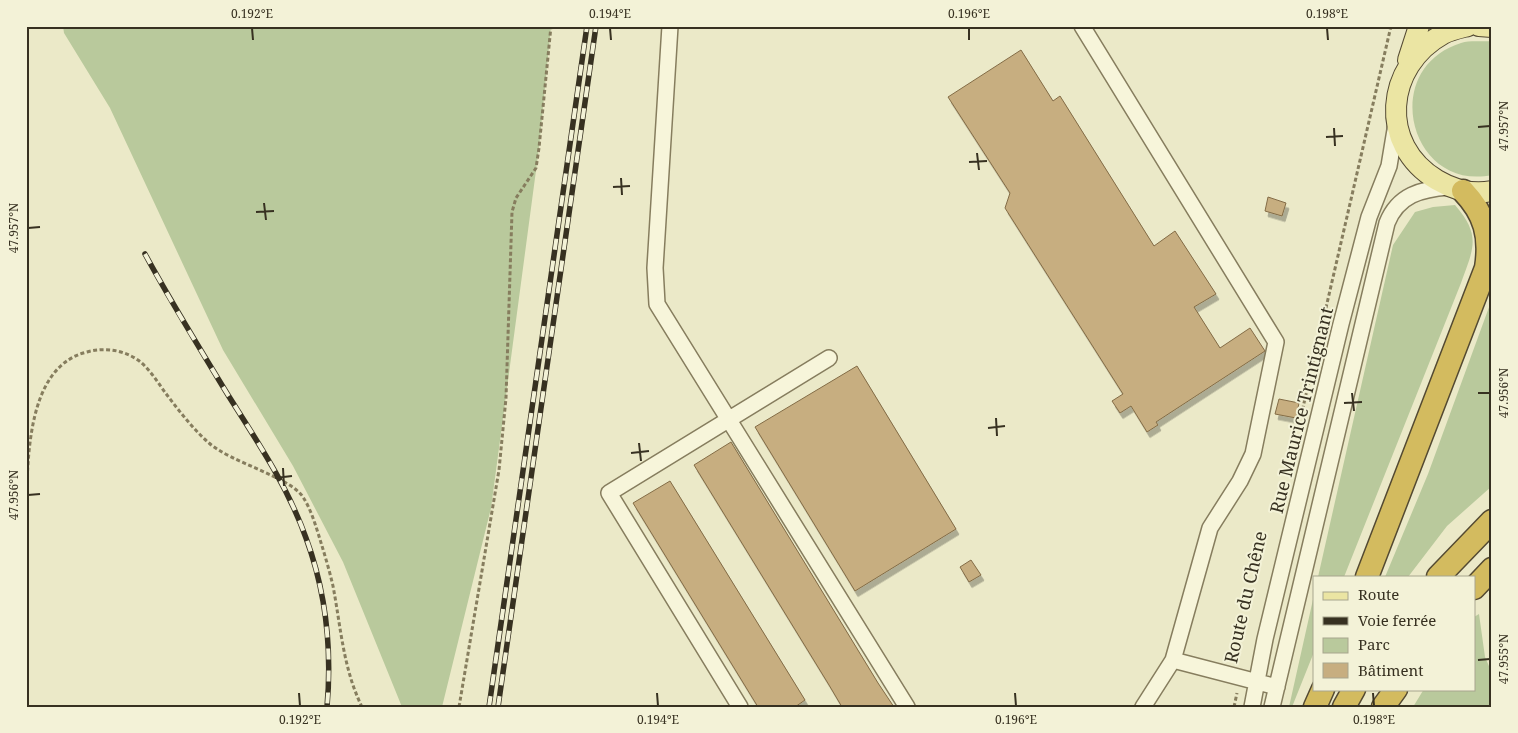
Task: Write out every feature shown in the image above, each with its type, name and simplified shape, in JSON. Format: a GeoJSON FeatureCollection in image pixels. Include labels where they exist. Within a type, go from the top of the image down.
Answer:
{"type":"FeatureCollection","features":[{"type":"Feature","properties":{"kind":"highway"},"geometry":{"type":"LineString","coordinates":[[1456,189],[1492,216]]}},
{"type":"Feature","properties":{"kind":"highway"},"geometry":{"type":"LineString","coordinates":[[1367,576],[1486,268],[1488,236],[1484,221],[1478,209],[1456,189]]}},
{"type":"Feature","properties":{"kind":"highway"},"geometry":{"type":"LineString","coordinates":[[1439,576],[1492,521]]}},
{"type":"Feature","properties":{"kind":"highway"},"geometry":{"type":"LineString","coordinates":[[1476,586],[1492,569]]}},
{"type":"Feature","properties":{"kind":"highway"},"geometry":{"type":"LineString","coordinates":[[1315,707],[1323,690]]}},
{"type":"Feature","properties":{"kind":"highway"},"geometry":{"type":"LineString","coordinates":[[1344,707],[1353,690]]}},
{"type":"Feature","properties":{"kind":"highway"},"geometry":{"type":"LineString","coordinates":[[1383,707],[1395,690]]}},
{"type":"Feature","properties":{"kind":"main road"},"geometry":{"type":"LineString","coordinates":[[1419,26],[1396,95],[1396,124],[1406,151],[1424,172],[1456,189],[1492,191]]}},
{"type":"Feature","properties":{"kind":"main road"},"geometry":{"type":"LineString","coordinates":[[1406,68],[1422,47],[1445,33],[1468,26]]}},
{"type":"Feature","properties":{"kind":"main road"},"geometry":{"type":"LineString","coordinates":[[1479,26],[1492,27]]}},
{"type":"Feature","properties":{"kind":"street"},"geometry":{"type":"LineString","coordinates":[[670,26],[655,268],[658,304],[907,707]]}},
{"type":"Feature","properties":{"kind":"street"},"geometry":{"type":"LineString","coordinates":[[1082,26],[1276,342],[1253,454],[1240,481],[1210,528],[1173,660],[1143,707]]}},
{"type":"Feature","properties":{"kind":"street","name":"Rue Maurice Trintignant"},"geometry":{"type":"LineString","coordinates":[[1252,707],[1256,682],[1341,324],[1369,217],[1389,166],[1396,124]]}},
{"type":"Feature","properties":{"kind":"street"},"geometry":{"type":"LineString","coordinates":[[1272,707],[1387,223],[1392,211],[1409,195],[1422,190],[1456,189]]}},
{"type":"Feature","properties":{"kind":"street"},"geometry":{"type":"LineString","coordinates":[[740,707],[609,493],[728,418],[829,358]]}},
{"type":"Feature","properties":{"kind":"street"},"geometry":{"type":"LineString","coordinates":[[1173,660],[1276,687]]}},
{"type":"Feature","properties":{"kind":"path"},"geometry":{"type":"LineString","coordinates":[[459,707],[499,470],[506,398],[512,212],[516,198],[536,168],[540,148],[550,26]]}},
{"type":"Feature","properties":{"kind":"path"},"geometry":{"type":"LineString","coordinates":[[1300,424],[1391,26]]}},
{"type":"Feature","properties":{"kind":"path"},"geometry":{"type":"LineString","coordinates":[[26,516],[28,458],[33,420],[44,390],[60,367],[77,354],[94,350],[111,349],[139,361],[152,374],[195,431],[211,446],[290,485],[304,498],[318,531],[333,585],[344,659],[362,707]]}},
{"type":"Feature","properties":{"kind":"path","name":"Route du Chêne"},"geometry":{"type":"LineString","coordinates":[[1234,707],[1241,677]]}},
{"type":"Feature","properties":{"kind":"green space"},"geometry":{"type":"Polygon","coordinates":[[[63,26],[551,26],[539,148],[491,508],[442,707],[402,707],[343,562],[293,466],[223,350],[110,108],[64,33],[63,26]]]}},
{"type":"Feature","properties":{"kind":"green space"},"geometry":{"type":"Polygon","coordinates":[[[1492,41],[1492,175],[1464,175],[1441,165],[1424,148],[1415,125],[1413,101],[1419,77],[1435,57],[1461,43],[1492,41]]]}},
{"type":"Feature","properties":{"kind":"green space"},"geometry":{"type":"Polygon","coordinates":[[[1455,205],[1464,216],[1472,234],[1473,243],[1469,261],[1344,576],[1318,576],[1393,245],[1415,212],[1433,207],[1455,205]]]}},
{"type":"Feature","properties":{"kind":"green space"},"geometry":{"type":"Polygon","coordinates":[[[1492,299],[1492,486],[1447,526],[1409,576],[1385,576],[1428,474],[1492,299]]]}},
{"type":"Feature","properties":{"kind":"green space"},"geometry":{"type":"Polygon","coordinates":[[[1313,599],[1313,654],[1292,707],[1289,707],[1313,599]]]}},
{"type":"Feature","properties":{"kind":"green space"},"geometry":{"type":"Polygon","coordinates":[[[1479,614],[1485,657],[1492,673],[1492,707],[1413,707],[1423,690],[1476,690],[1476,616],[1479,614]]]}},
{"type":"Feature","properties":{"kind":"building"},"geometry":{"type":"Polygon","coordinates":[[[1021,50],[1053,101],[1060,96],[1154,246],[1175,231],[1216,294],[1194,307],[1220,348],[1250,328],[1265,351],[1156,422],[1158,425],[1147,432],[1131,406],[1120,413],[1112,401],[1123,394],[1005,208],[1010,193],[948,97],[1021,50]]]}},
{"type":"Feature","properties":{"kind":"building"},"geometry":{"type":"Polygon","coordinates":[[[1268,197],[1286,203],[1282,216],[1265,211],[1268,197]]]}},
{"type":"Feature","properties":{"kind":"building"},"geometry":{"type":"Polygon","coordinates":[[[857,366],[956,529],[855,591],[755,427],[857,366]]]}},
{"type":"Feature","properties":{"kind":"building"},"geometry":{"type":"Polygon","coordinates":[[[1279,399],[1299,403],[1296,418],[1275,414],[1279,399]]]}},
{"type":"Feature","properties":{"kind":"building"},"geometry":{"type":"Polygon","coordinates":[[[731,442],[894,707],[842,707],[694,465],[731,442]]]}},
{"type":"Feature","properties":{"kind":"building"},"geometry":{"type":"Polygon","coordinates":[[[670,481],[805,700],[795,707],[758,707],[633,503],[670,481]]]}},
{"type":"Feature","properties":{"kind":"building"},"geometry":{"type":"Polygon","coordinates":[[[971,560],[981,575],[969,582],[960,567],[971,560]]]}},
{"type":"Feature","properties":{"kind":"railway"},"geometry":{"type":"LineString","coordinates":[[489,707],[587,26]]}},
{"type":"Feature","properties":{"kind":"railway"},"geometry":{"type":"LineString","coordinates":[[498,707],[596,26]]}},
{"type":"Feature","properties":{"kind":"railway"},"geometry":{"type":"LineString","coordinates":[[145,254],[271,465],[299,519],[313,558],[323,600],[329,664],[327,707]]}}]}
